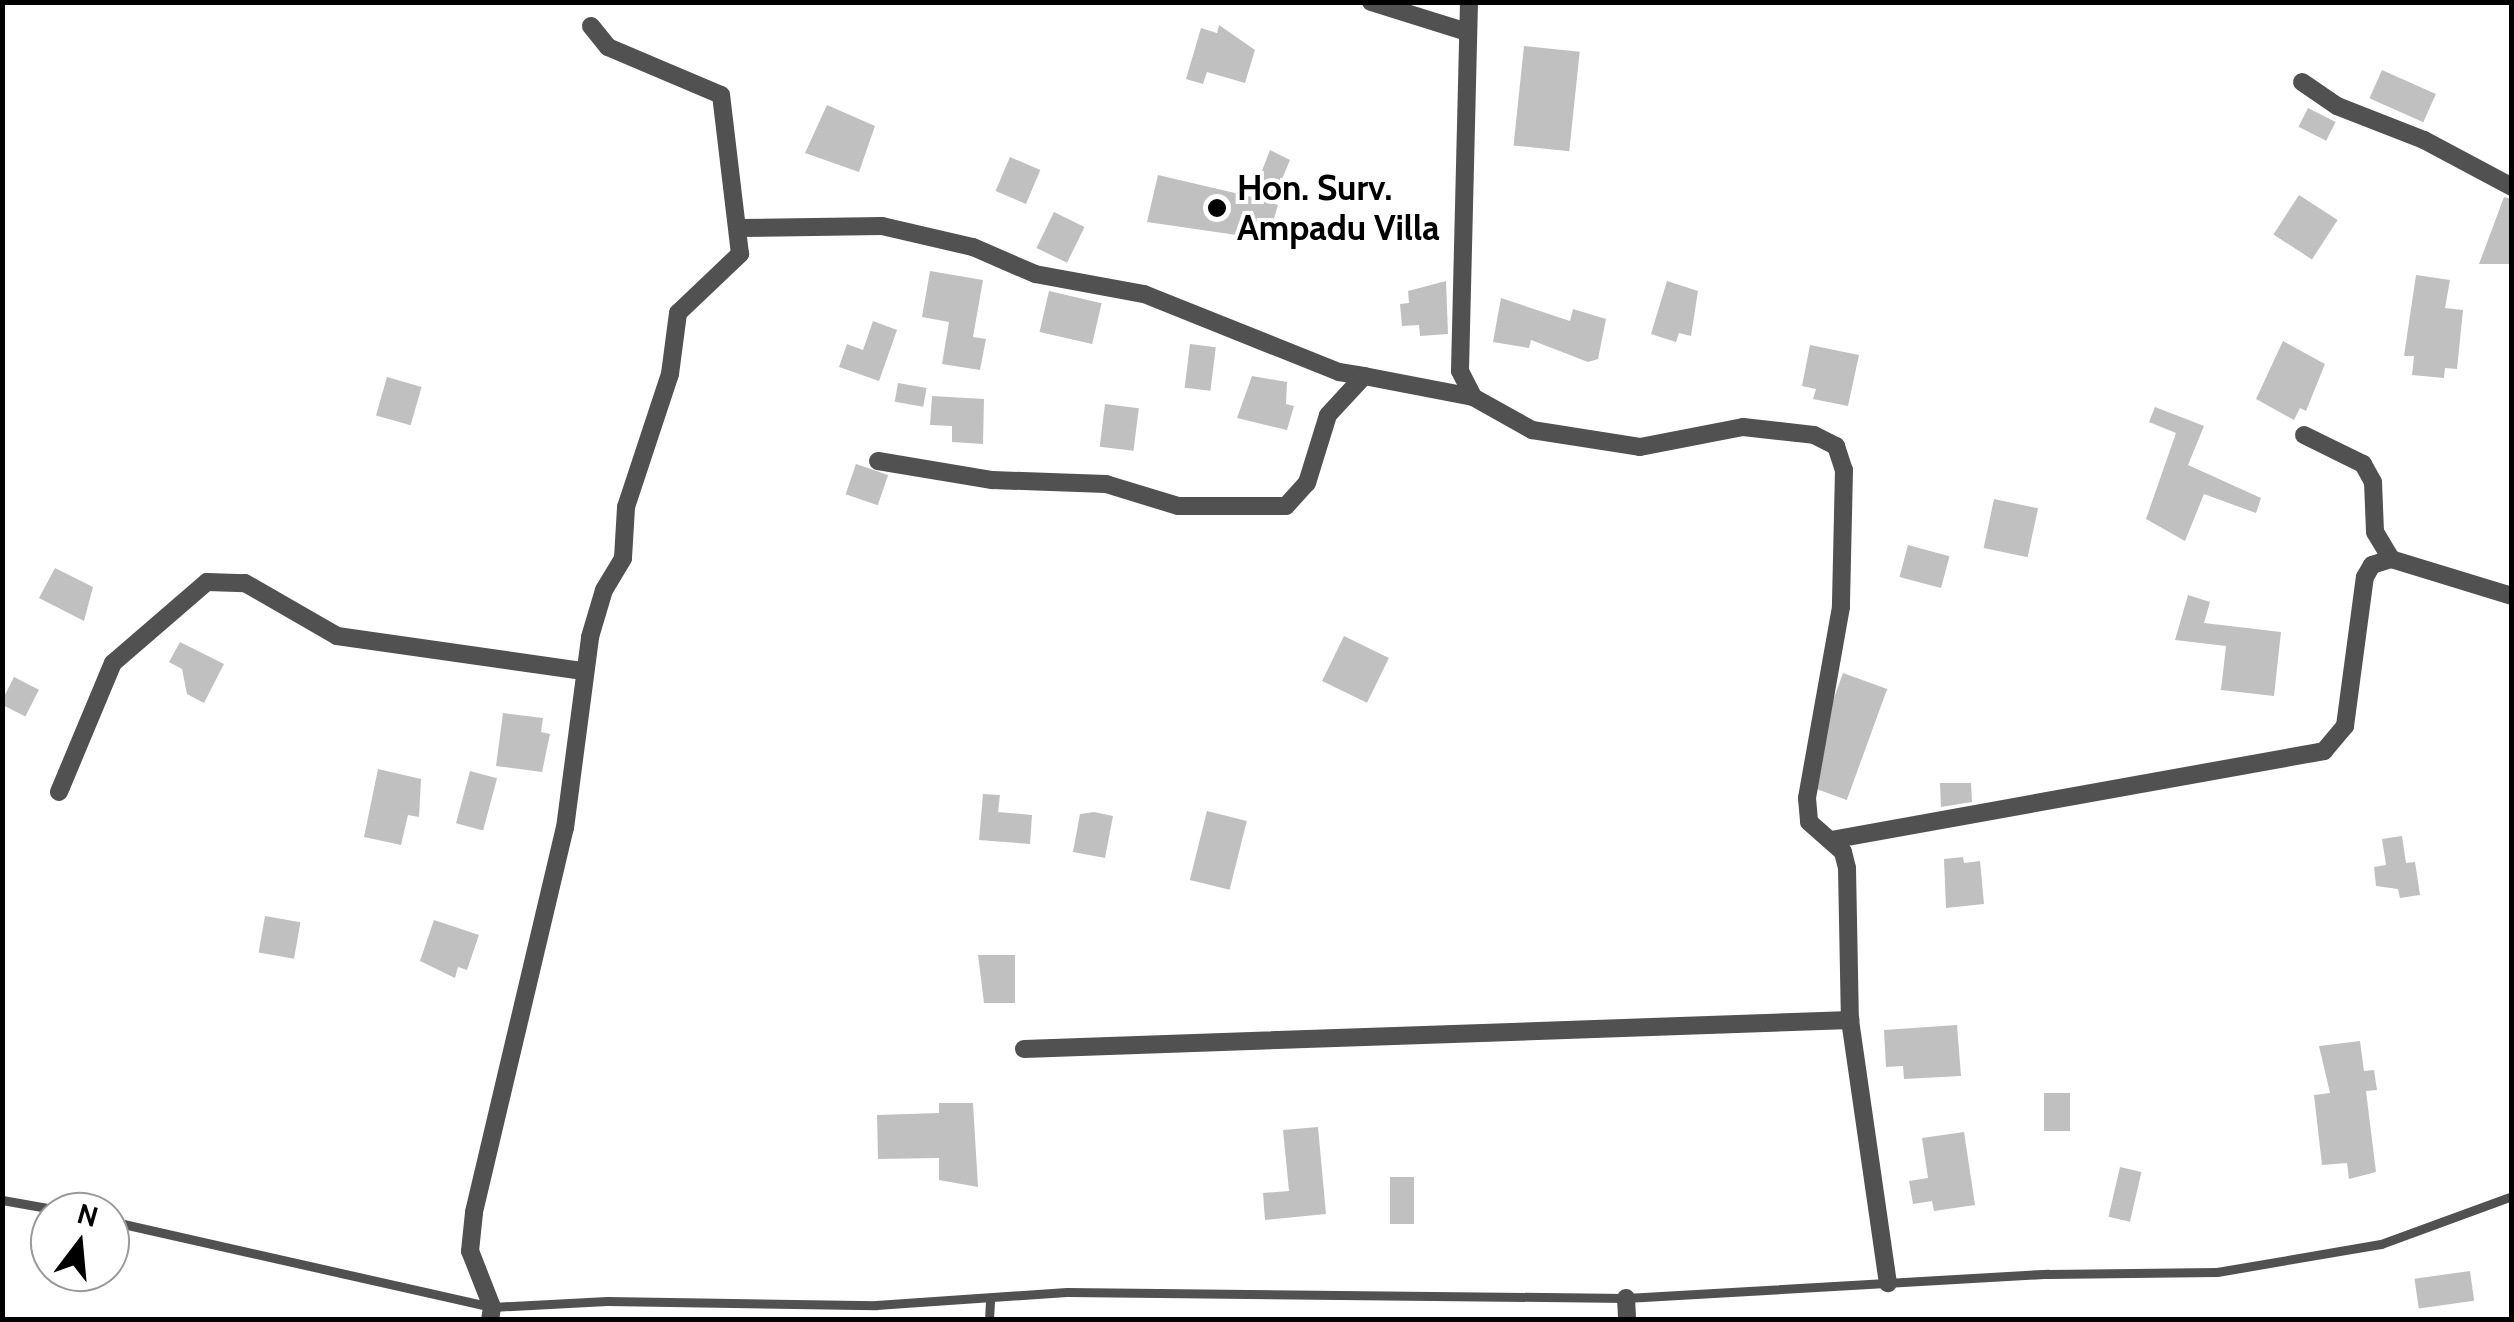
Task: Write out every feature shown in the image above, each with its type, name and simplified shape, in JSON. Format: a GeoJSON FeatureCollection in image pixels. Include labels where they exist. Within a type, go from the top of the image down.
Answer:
{"type":"FeatureCollection","features":[{"type":"Feature","properties":{"kind":"street"},"geometry":{"type":"LineString","coordinates":[[1371,2],[1464,32]]}},
{"type":"Feature","properties":{"kind":"street"},"geometry":{"type":"LineString","coordinates":[[1469,2],[1464,32],[1468,75],[1460,371],[1473,398]]}},
{"type":"Feature","properties":{"kind":"street"},"geometry":{"type":"LineString","coordinates":[[491,1314],[470,1251],[474,1212],[565,828],[584,671],[604,590],[624,558],[626,506],[670,374],[674,325],[690,297],[733,265],[740,254],[720,95],[608,47],[592,26]]}},
{"type":"Feature","properties":{"kind":"street"},"geometry":{"type":"LineString","coordinates":[[2302,82],[2338,106],[2424,140],[2512,187]]}},
{"type":"Feature","properties":{"kind":"street"},"geometry":{"type":"LineString","coordinates":[[739,228],[882,226],[974,247],[1035,274],[1144,294],[1339,372],[1473,398],[1532,430],[1582,440],[1640,448],[1744,427],[1814,435],[1836,446],[1844,470],[1841,607],[1808,798],[1809,822],[1831,840],[1846,868],[1850,1020],[1888,1283]]}},
{"type":"Feature","properties":{"kind":"street"},"geometry":{"type":"LineString","coordinates":[[878,460],[992,480],[1106,484],[1178,506],[1286,506],[1307,484],[1328,415],[1364,376]]}},
{"type":"Feature","properties":{"kind":"street"},"geometry":{"type":"LineString","coordinates":[[2304,435],[2362,464],[2372,482],[2375,532],[2391,559]]}},
{"type":"Feature","properties":{"kind":"street"},"geometry":{"type":"LineString","coordinates":[[1831,840],[2334,746],[2346,726],[2365,578],[2372,564],[2391,559],[2510,591]]}},
{"type":"Feature","properties":{"kind":"street"},"geometry":{"type":"LineString","coordinates":[[59,792],[113,663],[207,582],[245,583],[336,636],[584,671]]}},
{"type":"Feature","properties":{"kind":"street"},"geometry":{"type":"LineString","coordinates":[[1024,1049],[1850,1020]]}},
{"type":"Feature","properties":{"kind":"street"},"geometry":{"type":"LineString","coordinates":[[1626,1298],[1627,1320]]}},
{"type":"Feature","properties":{"kind":"lane"},"geometry":{"type":"LineString","coordinates":[[130,1227],[491,1314],[990,1298],[1396,1292],[1626,1298],[1888,1283],[2218,1272],[2381,1244],[2512,1196]]}},
{"type":"Feature","properties":{"kind":"lane"},"geometry":{"type":"LineString","coordinates":[[2,1200],[30,1205]]}},
{"type":"Feature","properties":{"kind":"lane"},"geometry":{"type":"LineString","coordinates":[[989,1320],[990,1298]]}},
{"type":"Feature","properties":{"kind":"building"},"geometry":{"type":"Polygon","coordinates":[[[1219,25],[1255,50],[1245,83],[1207,72],[1203,84],[1186,79],[1201,28],[1217,33],[1219,25]]]}},
{"type":"Feature","properties":{"kind":"building"},"geometry":{"type":"Polygon","coordinates":[[[1524,46],[1580,52],[1569,151],[1514,145],[1524,46]]]}},
{"type":"Feature","properties":{"kind":"building"},"geometry":{"type":"Polygon","coordinates":[[[2382,70],[2436,94],[2423,122],[2369,98],[2382,70]]]}},
{"type":"Feature","properties":{"kind":"building"},"geometry":{"type":"Polygon","coordinates":[[[827,105],[875,126],[859,172],[805,153],[827,105]]]}},
{"type":"Feature","properties":{"kind":"building"},"geometry":{"type":"Polygon","coordinates":[[[2308,108],[2336,122],[2326,141],[2298,127],[2308,108]]]}},
{"type":"Feature","properties":{"kind":"building"},"geometry":{"type":"Polygon","coordinates":[[[1270,150],[1290,160],[1272,203],[1278,205],[1273,222],[1263,219],[1257,238],[1147,222],[1158,175],[1252,197],[1270,150]]]}},
{"type":"Feature","properties":{"kind":"building"},"geometry":{"type":"Polygon","coordinates":[[[1010,157],[1040,170],[1026,204],[996,191],[1010,157]]]}},
{"type":"Feature","properties":{"kind":"building"},"geometry":{"type":"Polygon","coordinates":[[[2299,195],[2338,220],[2312,259],[2273,234],[2299,195]]]}},
{"type":"Feature","properties":{"kind":"building"},"geometry":{"type":"Polygon","coordinates":[[[2504,197],[2512,199],[2512,264],[2479,264],[2504,197]]]}},
{"type":"Feature","properties":{"kind":"building"},"geometry":{"type":"Polygon","coordinates":[[[1054,212],[1085,227],[1067,263],[1036,248],[1054,212]]]}},
{"type":"Feature","properties":{"kind":"building"},"geometry":{"type":"Polygon","coordinates":[[[930,271],[983,280],[973,337],[986,339],[980,370],[942,364],[949,322],[922,317],[930,271]]]}},
{"type":"Feature","properties":{"kind":"building"},"geometry":{"type":"Polygon","coordinates":[[[2416,275],[2450,280],[2445,308],[2463,310],[2457,369],[2445,368],[2444,378],[2412,375],[2414,356],[2404,356],[2416,275]]]}},
{"type":"Feature","properties":{"kind":"building"},"geometry":{"type":"Polygon","coordinates":[[[1446,281],[1448,334],[1420,336],[1419,325],[1402,326],[1400,304],[1409,303],[1408,291],[1446,281]]]}},
{"type":"Feature","properties":{"kind":"building"},"geometry":{"type":"Polygon","coordinates":[[[1667,281],[1698,291],[1691,336],[1679,333],[1676,342],[1651,334],[1667,281]]]}},
{"type":"Feature","properties":{"kind":"building"},"geometry":{"type":"Polygon","coordinates":[[[1049,291],[1102,303],[1092,344],[1040,332],[1049,291]]]}},
{"type":"Feature","properties":{"kind":"building"},"geometry":{"type":"Polygon","coordinates":[[[1501,298],[1570,321],[1573,309],[1606,319],[1598,359],[1588,362],[1531,340],[1529,348],[1493,342],[1501,298]]]}},
{"type":"Feature","properties":{"kind":"building"},"geometry":{"type":"Polygon","coordinates":[[[873,321],[897,330],[879,381],[839,367],[847,344],[863,350],[873,321]]]}},
{"type":"Feature","properties":{"kind":"building"},"geometry":{"type":"Polygon","coordinates":[[[2283,341],[2325,364],[2306,411],[2300,408],[2294,420],[2256,399],[2283,341]]]}},
{"type":"Feature","properties":{"kind":"building"},"geometry":{"type":"Polygon","coordinates":[[[1190,344],[1216,347],[1210,391],[1185,388],[1190,344]]]}},
{"type":"Feature","properties":{"kind":"building"},"geometry":{"type":"Polygon","coordinates":[[[1810,345],[1859,355],[1848,406],[1813,399],[1816,389],[1802,386],[1810,345]]]}},
{"type":"Feature","properties":{"kind":"building"},"geometry":{"type":"Polygon","coordinates":[[[1252,376],[1287,382],[1286,404],[1294,406],[1287,430],[1237,418],[1252,376]]]}},
{"type":"Feature","properties":{"kind":"building"},"geometry":{"type":"Polygon","coordinates":[[[387,377],[422,387],[411,425],[376,415],[387,377]]]}},
{"type":"Feature","properties":{"kind":"building"},"geometry":{"type":"Polygon","coordinates":[[[898,383],[927,388],[923,407],[895,402],[898,383]]]}},
{"type":"Feature","properties":{"kind":"building"},"geometry":{"type":"Polygon","coordinates":[[[932,396],[984,399],[983,444],[952,442],[952,426],[930,425],[932,396]]]}},
{"type":"Feature","properties":{"kind":"building"},"geometry":{"type":"Polygon","coordinates":[[[1105,404],[1139,408],[1134,451],[1100,447],[1105,404]]]}},
{"type":"Feature","properties":{"kind":"building"},"geometry":{"type":"Polygon","coordinates":[[[2155,407],[2204,426],[2188,465],[2261,498],[2256,513],[2204,494],[2185,541],[2146,519],[2176,433],[2149,422],[2155,407]]]}},
{"type":"Feature","properties":{"kind":"building"},"geometry":{"type":"Polygon","coordinates":[[[856,464],[888,475],[878,505],[846,494],[856,464]]]}},
{"type":"Feature","properties":{"kind":"building"},"geometry":{"type":"Polygon","coordinates":[[[1994,499],[2038,508],[2028,557],[1984,548],[1994,499]]]}},
{"type":"Feature","properties":{"kind":"building"},"geometry":{"type":"Polygon","coordinates":[[[1908,545],[1950,556],[1941,588],[1899,577],[1908,545]]]}},
{"type":"Feature","properties":{"kind":"building"},"geometry":{"type":"Polygon","coordinates":[[[55,568],[93,587],[84,621],[39,598],[55,568]]]}},
{"type":"Feature","properties":{"kind":"building"},"geometry":{"type":"Polygon","coordinates":[[[2188,595],[2210,602],[2204,623],[2281,632],[2274,696],[2221,690],[2226,646],[2175,640],[2188,595]]]}},
{"type":"Feature","properties":{"kind":"building"},"geometry":{"type":"Polygon","coordinates":[[[1344,636],[1389,658],[1367,703],[1322,681],[1344,636]]]}},
{"type":"Feature","properties":{"kind":"building"},"geometry":{"type":"Polygon","coordinates":[[[180,642],[224,664],[204,703],[187,694],[182,669],[169,662],[180,642]]]}},
{"type":"Feature","properties":{"kind":"building"},"geometry":{"type":"Polygon","coordinates":[[[1843,673],[1887,689],[1847,800],[1803,784],[1843,673]]]}},
{"type":"Feature","properties":{"kind":"building"},"geometry":{"type":"Polygon","coordinates":[[[14,677],[39,690],[25,716],[2,705],[14,677]]]}},
{"type":"Feature","properties":{"kind":"building"},"geometry":{"type":"Polygon","coordinates":[[[503,713],[543,718],[541,732],[550,734],[542,772],[496,766],[503,713]]]}},
{"type":"Feature","properties":{"kind":"building"},"geometry":{"type":"Polygon","coordinates":[[[378,769],[421,779],[419,817],[408,815],[401,845],[364,837],[378,769]]]}},
{"type":"Feature","properties":{"kind":"building"},"geometry":{"type":"Polygon","coordinates":[[[470,771],[497,778],[483,830],[456,823],[470,771]]]}},
{"type":"Feature","properties":{"kind":"building"},"geometry":{"type":"Polygon","coordinates":[[[1940,783],[1971,783],[1972,802],[1941,807],[1940,783]]]}},
{"type":"Feature","properties":{"kind":"building"},"geometry":{"type":"Polygon","coordinates":[[[983,794],[1000,795],[998,812],[1032,815],[1030,844],[979,840],[983,794]]]}},
{"type":"Feature","properties":{"kind":"building"},"geometry":{"type":"Polygon","coordinates":[[[1207,811],[1247,821],[1230,890],[1190,880],[1207,811]]]}},
{"type":"Feature","properties":{"kind":"building"},"geometry":{"type":"Polygon","coordinates":[[[1080,814],[1113,816],[1105,858],[1073,852],[1080,814]]]}},
{"type":"Feature","properties":{"kind":"building"},"geometry":{"type":"Polygon","coordinates":[[[2402,836],[2406,863],[2415,862],[2420,895],[2400,898],[2398,889],[2376,886],[2374,867],[2386,865],[2382,839],[2402,836]]]}},
{"type":"Feature","properties":{"kind":"building"},"geometry":{"type":"Polygon","coordinates":[[[1963,857],[1964,863],[1980,861],[1984,904],[1946,908],[1944,859],[1963,857]]]}},
{"type":"Feature","properties":{"kind":"building"},"geometry":{"type":"Polygon","coordinates":[[[265,916],[300,922],[294,959],[259,952],[265,916]]]}},
{"type":"Feature","properties":{"kind":"building"},"geometry":{"type":"Polygon","coordinates":[[[434,920],[479,935],[467,970],[458,967],[455,978],[420,961],[434,920]]]}},
{"type":"Feature","properties":{"kind":"building"},"geometry":{"type":"Polygon","coordinates":[[[978,955],[1015,955],[1015,1003],[984,1003],[978,955]]]}},
{"type":"Feature","properties":{"kind":"building"},"geometry":{"type":"Polygon","coordinates":[[[1957,1025],[1961,1076],[1904,1079],[1903,1066],[1886,1067],[1884,1030],[1957,1025]]]}},
{"type":"Feature","properties":{"kind":"building"},"geometry":{"type":"Polygon","coordinates":[[[2360,1041],[2364,1071],[2374,1070],[2377,1090],[2366,1091],[2376,1172],[2349,1179],[2347,1163],[2322,1165],[2314,1095],[2330,1093],[2319,1046],[2360,1041]]]}},
{"type":"Feature","properties":{"kind":"building"},"geometry":{"type":"Polygon","coordinates":[[[2044,1093],[2070,1093],[2070,1131],[2044,1131],[2044,1093]]]}},
{"type":"Feature","properties":{"kind":"building"},"geometry":{"type":"Polygon","coordinates":[[[939,1103],[973,1103],[978,1187],[939,1180],[939,1158],[878,1159],[877,1115],[939,1113],[939,1103]]]}},
{"type":"Feature","properties":{"kind":"building"},"geometry":{"type":"Polygon","coordinates":[[[1318,1127],[1326,1214],[1265,1220],[1263,1193],[1289,1191],[1283,1130],[1318,1127]]]}},
{"type":"Feature","properties":{"kind":"building"},"geometry":{"type":"Polygon","coordinates":[[[1964,1132],[1975,1205],[1934,1211],[1932,1201],[1913,1204],[1909,1181],[1928,1178],[1922,1138],[1964,1132]]]}},
{"type":"Feature","properties":{"kind":"building"},"geometry":{"type":"Polygon","coordinates":[[[2120,1167],[2141,1172],[2130,1222],[2109,1217],[2120,1167]]]}},
{"type":"Feature","properties":{"kind":"building"},"geometry":{"type":"Polygon","coordinates":[[[1390,1177],[1414,1177],[1414,1224],[1390,1224],[1390,1177]]]}},
{"type":"Feature","properties":{"kind":"building"},"geometry":{"type":"Polygon","coordinates":[[[2470,1271],[2474,1301],[2419,1309],[2415,1279],[2470,1271]]]}},
{"type":"Feature","properties":{"kind":"place","name":"Hon. Surv. Ampadu Villa"},"geometry":{"type":"Point","coordinates":[1217,208]}}]}
